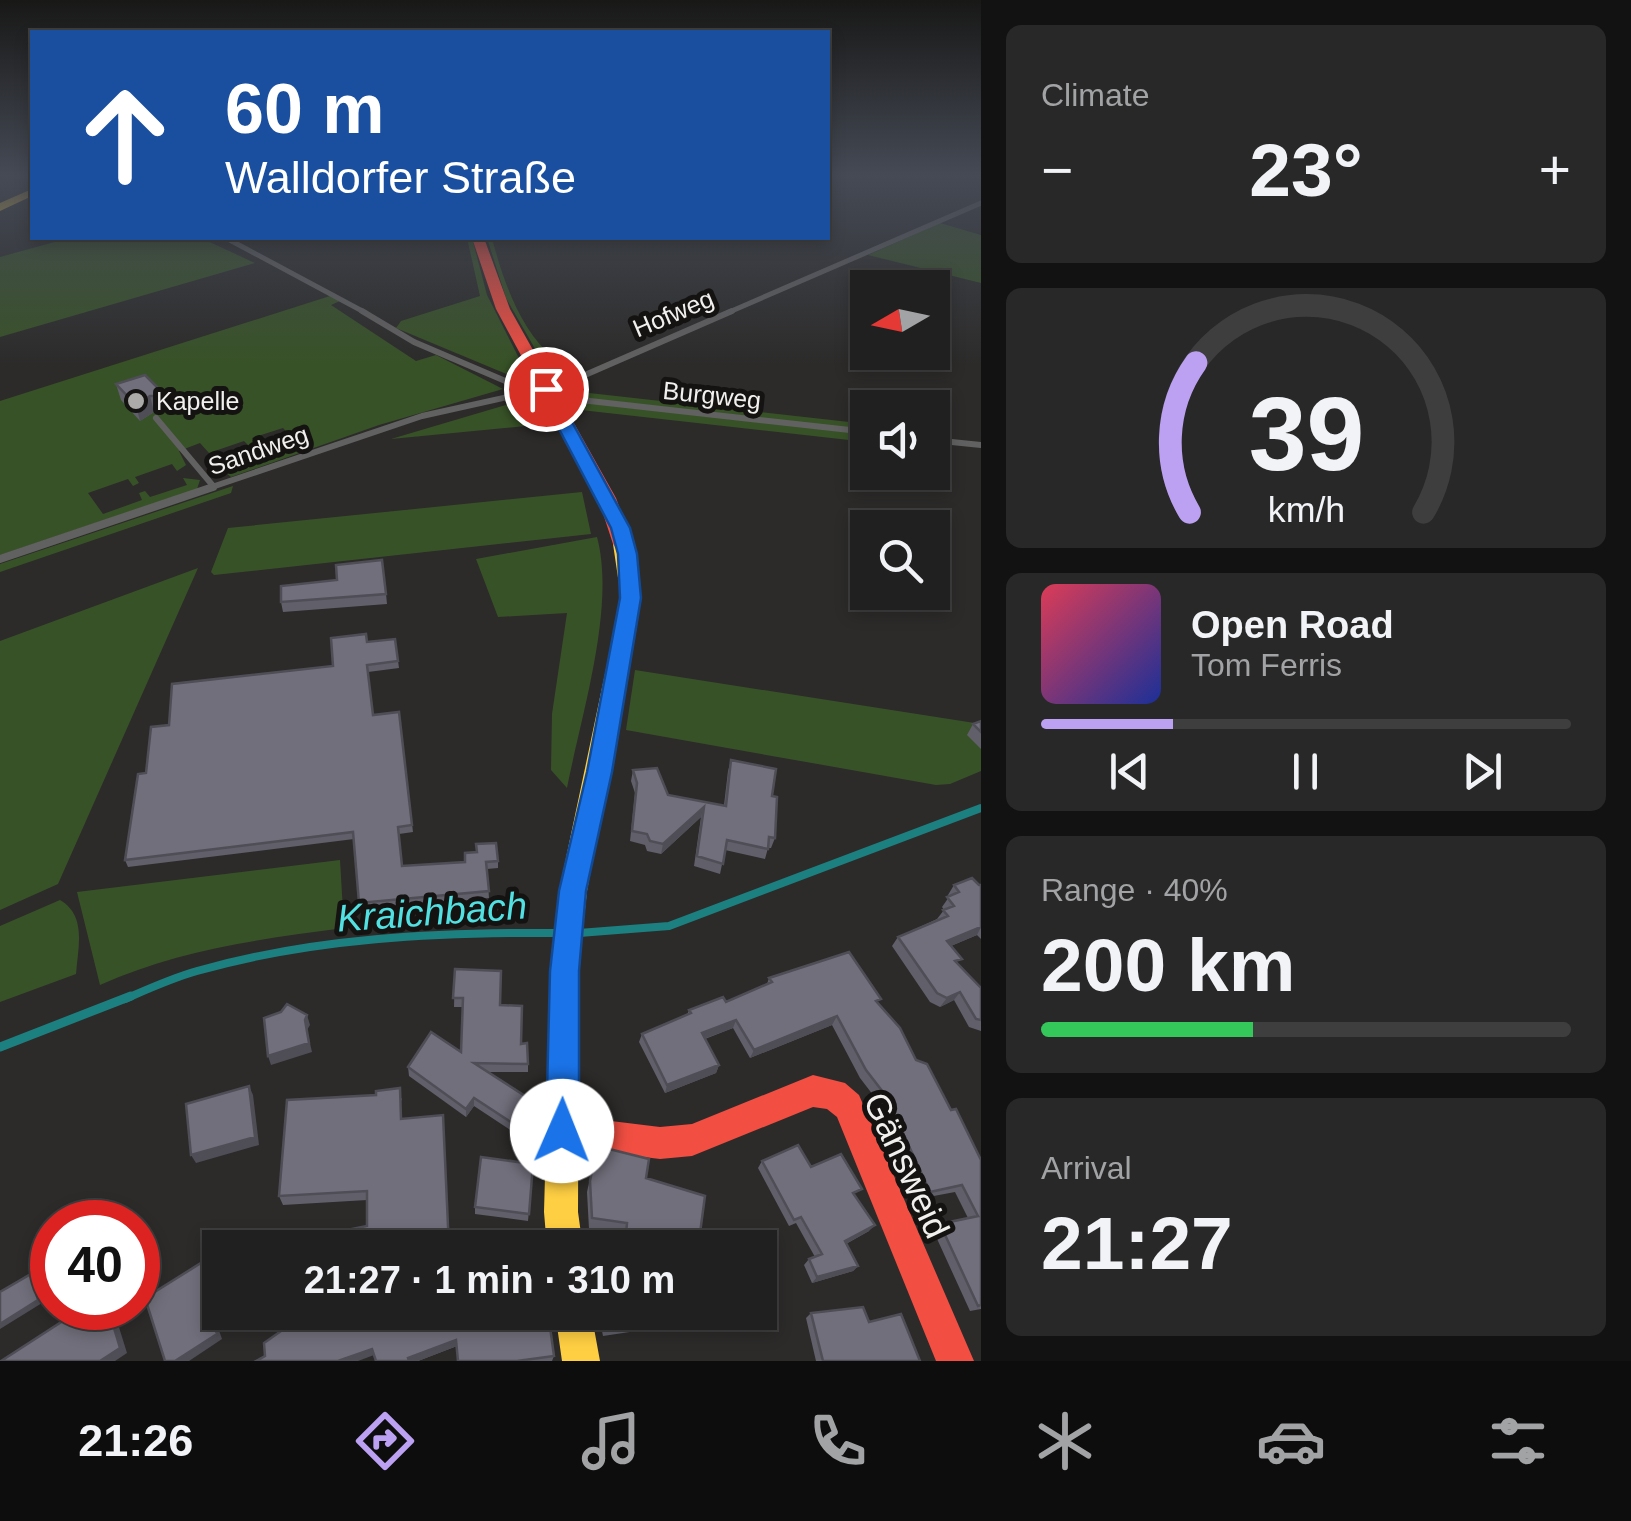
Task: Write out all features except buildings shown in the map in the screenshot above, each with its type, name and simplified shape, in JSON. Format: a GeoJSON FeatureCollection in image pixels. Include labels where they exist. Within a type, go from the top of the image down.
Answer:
{"type":"FeatureCollection","features":[{"type":"Feature","properties":{"kind":"street"},"geometry":{"type":"LineString","coordinates":[[479,240],[490,280],[543,392],[608,498],[620,528],[630,574],[624,641],[572,891],[565,966],[564,1230]]}},
{"type":"Feature","properties":{"kind":"street","name":"Gänsweid"},"geometry":{"type":"LineString","coordinates":[[562,1131],[660,1143],[692,1140],[813,1091],[834,1094],[848,1106],[955,1361]]}},
{"type":"Feature","properties":{"kind":"street"},"geometry":{"type":"LineString","coordinates":[[576,1330],[581,1361]]}},
{"type":"Feature","properties":{"kind":"lane","name":"Hofweg"},"geometry":{"type":"LineString","coordinates":[[543,392],[903,238]]}},
{"type":"Feature","properties":{"kind":"lane"},"geometry":{"type":"LineString","coordinates":[[230,240],[311,281],[414,342],[543,392]]}},
{"type":"Feature","properties":{"kind":"lane","name":"Burgweg"},"geometry":{"type":"LineString","coordinates":[[543,392],[850,430]]}},
{"type":"Feature","properties":{"kind":"lane","name":"Sandweg"},"geometry":{"type":"LineString","coordinates":[[0,559],[422,416],[543,392]]}},
{"type":"Feature","properties":{"kind":"lane"},"geometry":{"type":"LineString","coordinates":[[156,418],[214,487]]}},
{"type":"Feature","properties":{"kind":"lane"},"geometry":{"type":"LineString","coordinates":[[950,442],[981,445]]}},
{"type":"Feature","properties":{"kind":"green space"},"geometry":{"type":"Polygon","coordinates":[[[907,238],[981,238],[981,283],[950,275],[950,270],[929,270],[868,255],[907,238]]]}},
{"type":"Feature","properties":{"kind":"green space"},"geometry":{"type":"Polygon","coordinates":[[[62,240],[205,240],[255,263],[0,337],[0,257],[62,240]]]}},
{"type":"Feature","properties":{"kind":"green space"},"geometry":{"type":"Polygon","coordinates":[[[467,240],[473,240],[487,295],[528,376],[523,381],[396,328],[401,321],[480,296],[467,240]]]}},
{"type":"Feature","properties":{"kind":"green space"},"geometry":{"type":"Polygon","coordinates":[[[488,240],[493,240],[507,286],[531,333],[557,360],[583,371],[562,379],[550,375],[506,298],[488,240]]]}},
{"type":"Feature","properties":{"kind":"green space"},"geometry":{"type":"Polygon","coordinates":[[[330,296],[340,301],[331,305],[416,361],[436,355],[503,389],[379,425],[231,477],[225,472],[260,460],[255,454],[263,451],[269,457],[300,446],[283,428],[252,438],[256,444],[249,446],[244,441],[209,453],[200,443],[179,451],[186,465],[177,471],[172,464],[135,477],[139,483],[133,486],[128,479],[88,493],[103,514],[142,500],[139,493],[145,491],[150,497],[187,485],[183,478],[200,480],[197,489],[0,555],[0,401],[330,296]]]}},
{"type":"Feature","properties":{"kind":"green space"},"geometry":{"type":"Polygon","coordinates":[[[576,383],[580,392],[850,422],[850,440],[572,409],[578,398],[567,389],[576,383]]]}},
{"type":"Feature","properties":{"kind":"green space"},"geometry":{"type":"Polygon","coordinates":[[[529,398],[535,401],[546,424],[391,439],[529,398]]]}},
{"type":"Feature","properties":{"kind":"green space"},"geometry":{"type":"Polygon","coordinates":[[[233,486],[231,493],[0,572],[0,564],[233,486]]]}},
{"type":"Feature","properties":{"kind":"green space"},"geometry":{"type":"Polygon","coordinates":[[[582,492],[591,534],[214,575],[211,572],[228,528],[582,492]]]}},
{"type":"Feature","properties":{"kind":"green space"},"geometry":{"type":"Polygon","coordinates":[[[597,537],[602,565],[600,628],[567,788],[551,770],[552,714],[567,613],[498,617],[476,559],[597,537]]]}},
{"type":"Feature","properties":{"kind":"green space"},"geometry":{"type":"Polygon","coordinates":[[[198,568],[58,884],[0,910],[0,641],[198,568]]]}},
{"type":"Feature","properties":{"kind":"green space"},"geometry":{"type":"Polygon","coordinates":[[[635,670],[981,724],[981,771],[950,784],[936,785],[626,730],[635,670]]]}},
{"type":"Feature","properties":{"kind":"green space"},"geometry":{"type":"Polygon","coordinates":[[[340,860],[344,928],[189,954],[100,985],[77,892],[340,860]]]}},
{"type":"Feature","properties":{"kind":"green space"},"geometry":{"type":"Polygon","coordinates":[[[60,900],[69,907],[77,923],[76,974],[0,1002],[0,926],[60,900]]]}},
{"type":"Feature","properties":{"kind":"waterway","name":"Kraichbach"},"geometry":{"type":"LineString","coordinates":[[579,933],[669,926],[981,808]]}},
{"type":"Feature","properties":{"kind":"waterway","name":"Kraichbach"},"geometry":{"type":"LineString","coordinates":[[125,999],[197,971],[330,944],[421,936],[557,933]]}},
{"type":"Feature","properties":{"kind":"waterway","name":"Kraichbach"},"geometry":{"type":"LineString","coordinates":[[0,1047],[131,996]]}},
{"type":"Feature","properties":{"kind":"traffic: slow"},"geometry":{"type":"LineString","coordinates":[[563,1230],[565,965],[573,891],[631,598],[623,544]]}},
{"type":"Feature","properties":{"kind":"traffic: slow"},"geometry":{"type":"LineString","coordinates":[[576,1330],[581,1361]]}},
{"type":"Feature","properties":{"kind":"traffic: jam"},"geometry":{"type":"LineString","coordinates":[[479,240],[503,309],[607,498],[623,544]]}},
{"type":"Feature","properties":{"kind":"traffic: jam"},"geometry":{"type":"LineString","coordinates":[[562,1131],[660,1143],[692,1140],[813,1091],[834,1094],[848,1106],[955,1361]]}},
{"type":"Feature","properties":{"kind":"place","name":"Kapelle"},"geometry":{"type":"Point","coordinates":[136,401]}},
{"type":"Feature","properties":{"kind":"route"},"geometry":{"type":"LineString","coordinates":[[546,389],[608,498],[628,554],[631,598],[572,891],[565,971],[562,1131]]}}]}
